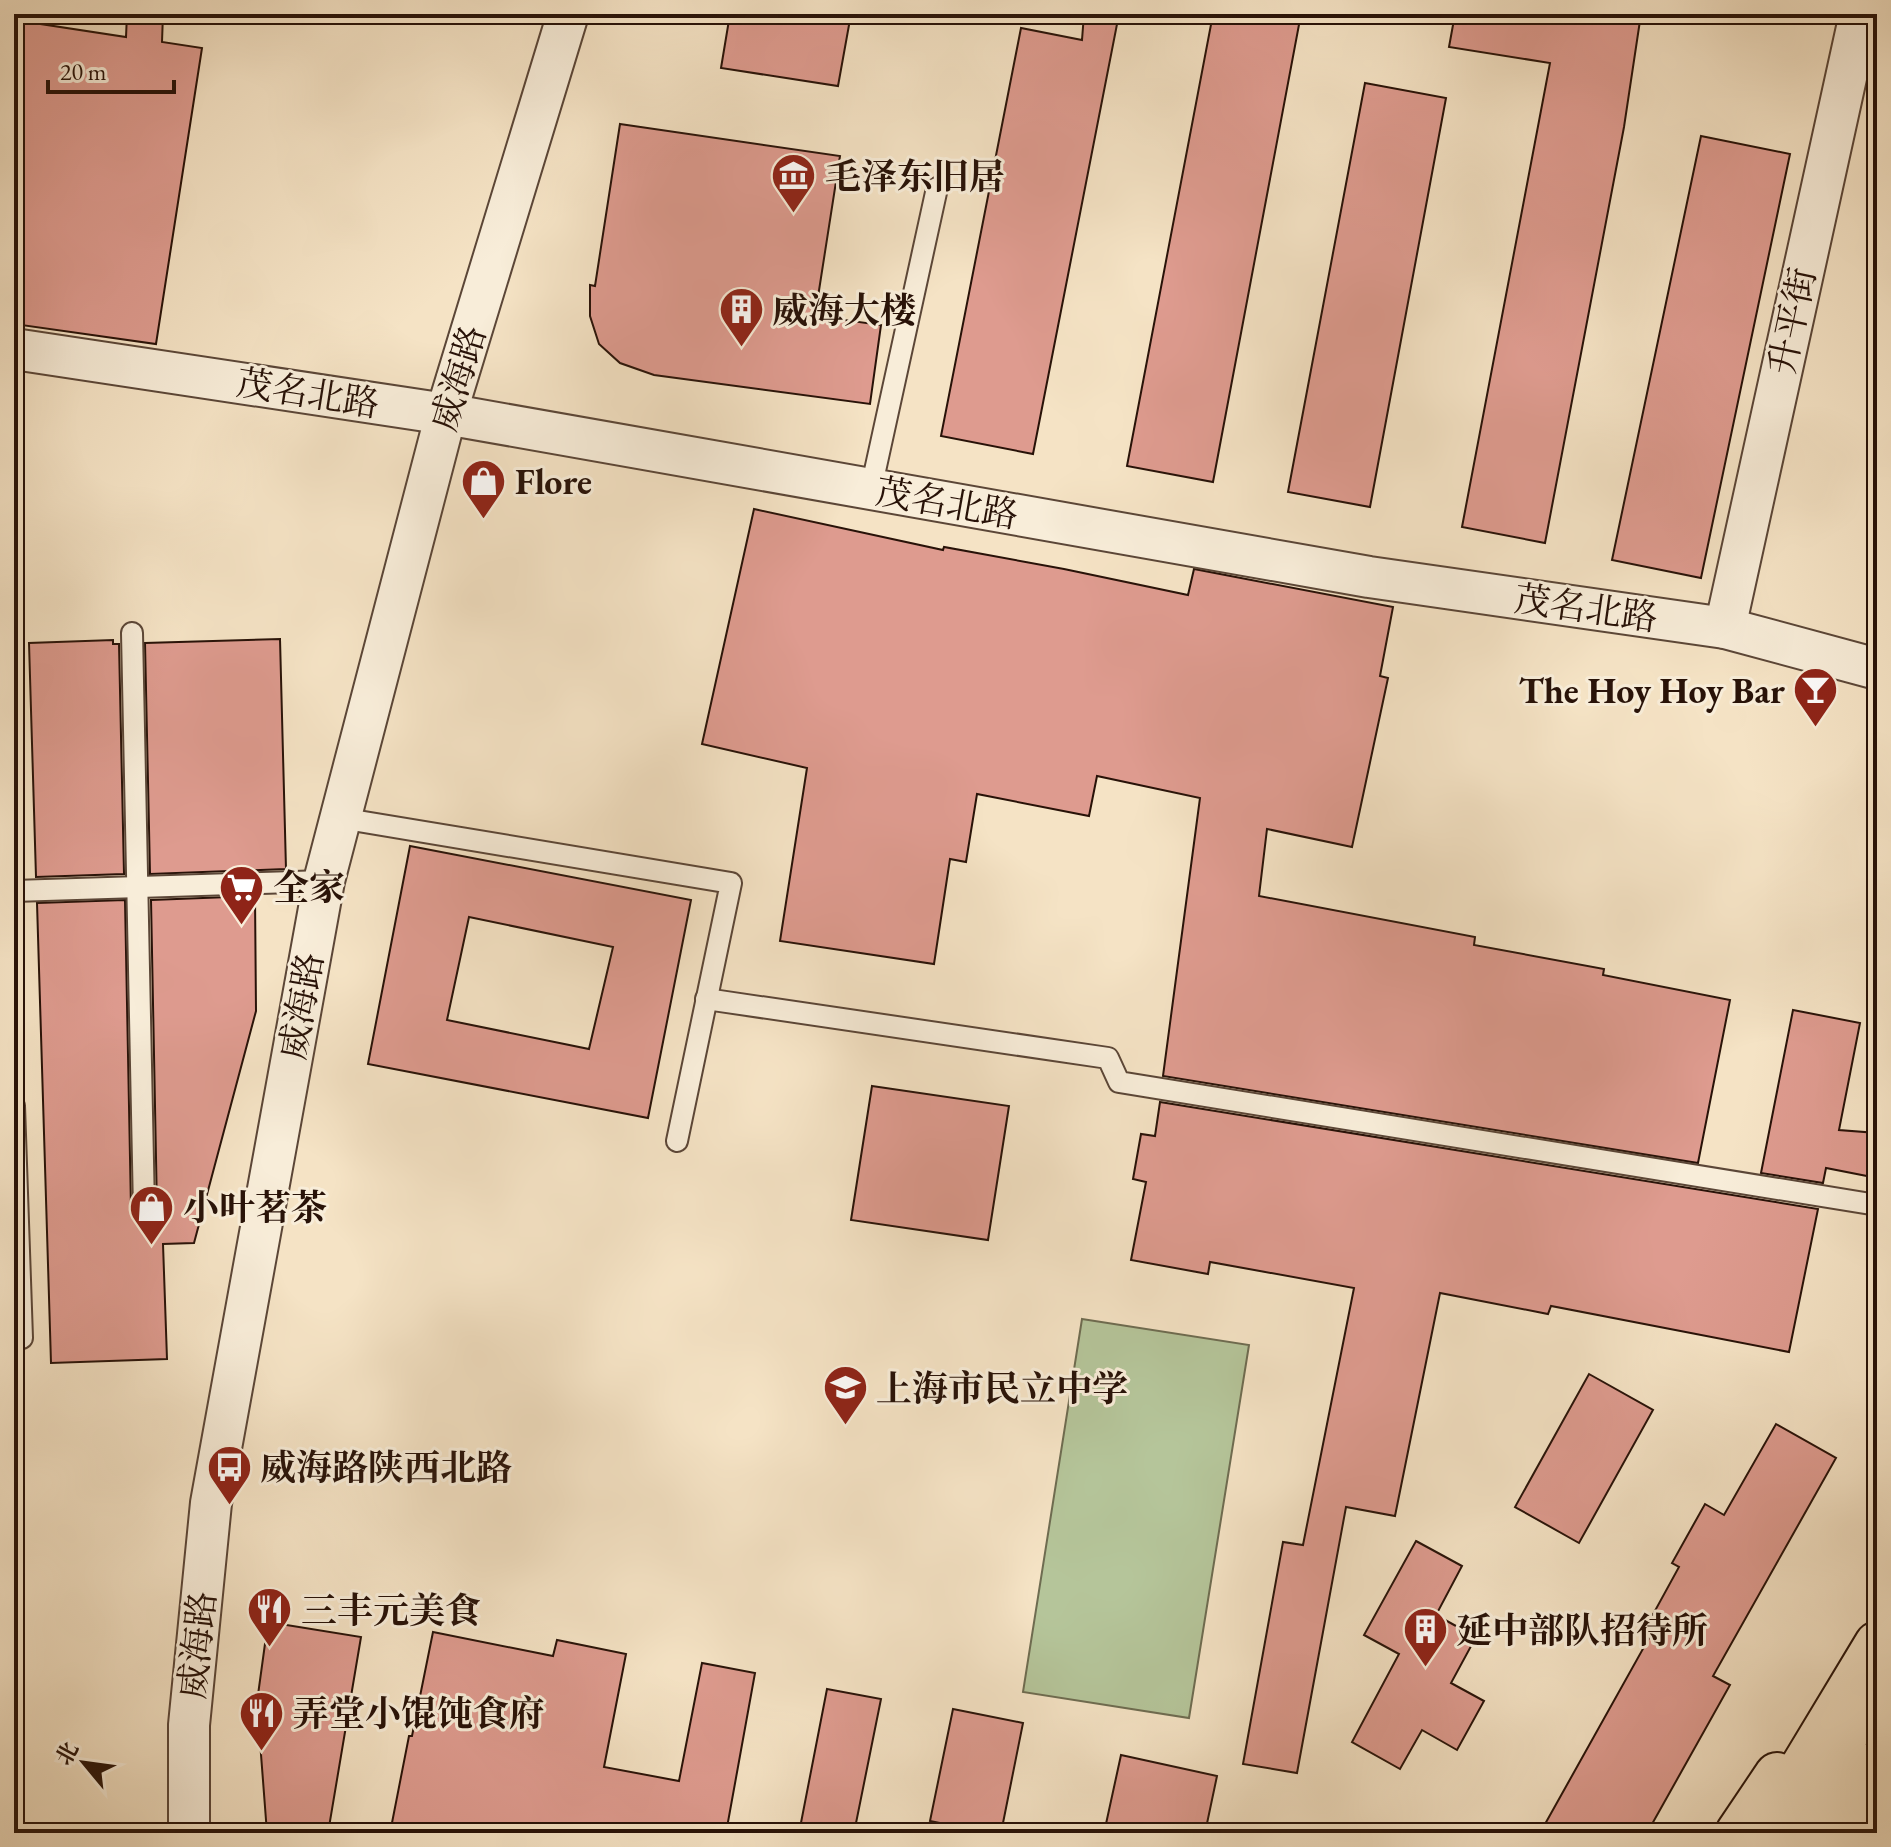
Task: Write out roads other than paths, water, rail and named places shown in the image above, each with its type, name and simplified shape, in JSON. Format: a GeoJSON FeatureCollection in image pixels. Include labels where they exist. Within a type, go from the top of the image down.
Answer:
{"type":"FeatureCollection","features":[{"type":"Feature","properties":{"kind":"main road"},"geometry":{"type":"LineString","coordinates":[[1738,1833],[1877,1627]]}},
{"type":"Feature","properties":{"kind":"main road"},"geometry":{"type":"LineString","coordinates":[[1763,1833],[1877,1644]]}},
{"type":"Feature","properties":{"kind":"main road"},"geometry":{"type":"LineString","coordinates":[[1796,1833],[1877,1674]]}},
{"type":"Feature","properties":{"kind":"main road"},"geometry":{"type":"LineString","coordinates":[[1840,1833],[1877,1763]]}},
{"type":"Feature","properties":{"kind":"street","name":"威海路"},"geometry":{"type":"LineString","coordinates":[[189,1833],[189,1725],[211,1503],[324,881],[446,414],[568,14]]}},
{"type":"Feature","properties":{"kind":"street","name":"升平街"},"geometry":{"type":"LineString","coordinates":[[1725,628],[1860,14]]}},
{"type":"Feature","properties":{"kind":"street","name":"茂名北路"},"geometry":{"type":"LineString","coordinates":[[14,349],[446,414],[1369,577],[1725,628],[1877,669]]}},
{"type":"Feature","properties":{"kind":"lane"},"geometry":{"type":"LineString","coordinates":[[871,489],[937,188]]}},
{"type":"Feature","properties":{"kind":"lane"},"geometry":{"type":"LineString","coordinates":[[132,633],[144,1209]]}},
{"type":"Feature","properties":{"kind":"lane"},"geometry":{"type":"LineString","coordinates":[[340,818],[731,883],[677,1141]]}},
{"type":"Feature","properties":{"kind":"lane"},"geometry":{"type":"LineString","coordinates":[[14,891],[324,881]]}},
{"type":"Feature","properties":{"kind":"lane"},"geometry":{"type":"LineString","coordinates":[[706,999],[1108,1058],[1119,1082],[1877,1205]]}},
{"type":"Feature","properties":{"kind":"lane"},"geometry":{"type":"LineString","coordinates":[[14,1106],[22,1338]]}},
{"type":"Feature","properties":{"kind":"place","name":"毛泽东旧居"},"geometry":{"type":"Point","coordinates":[794,215]}},
{"type":"Feature","properties":{"kind":"place","name":"威海大楼"},"geometry":{"type":"Point","coordinates":[741,349]}},
{"type":"Feature","properties":{"kind":"place","name":"Flore"},"geometry":{"type":"Point","coordinates":[484,520]}},
{"type":"Feature","properties":{"kind":"place","name":"The Hoy Hoy Bar"},"geometry":{"type":"Point","coordinates":[1816,729]}},
{"type":"Feature","properties":{"kind":"place","name":"全家"},"geometry":{"type":"Point","coordinates":[242,926]}},
{"type":"Feature","properties":{"kind":"place","name":"小叶茗茶"},"geometry":{"type":"Point","coordinates":[152,1246]}},
{"type":"Feature","properties":{"kind":"place","name":"上海市民立中学"},"geometry":{"type":"Point","coordinates":[845,1427]}},
{"type":"Feature","properties":{"kind":"place","name":"威海路陕西北路"},"geometry":{"type":"Point","coordinates":[229,1506]}},
{"type":"Feature","properties":{"kind":"place","name":"三丰元美食"},"geometry":{"type":"Point","coordinates":[270,1649]}},
{"type":"Feature","properties":{"kind":"place","name":"延中部队招待所"},"geometry":{"type":"Point","coordinates":[1425,1669]}},
{"type":"Feature","properties":{"kind":"place","name":"弄堂小馄饨食府"},"geometry":{"type":"Point","coordinates":[262,1752]}}]}
